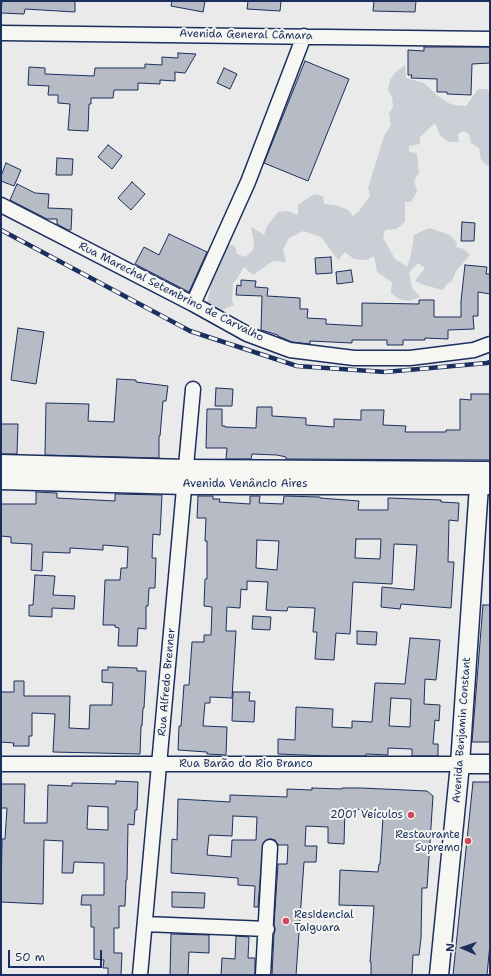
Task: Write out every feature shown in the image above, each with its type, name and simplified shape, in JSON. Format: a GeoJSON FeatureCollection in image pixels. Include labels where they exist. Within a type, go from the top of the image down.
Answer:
{"type":"FeatureCollection","features":[{"type":"Feature","properties":{"kind":"main road","name":"Avenida Venâncio Aires"},"geometry":{"type":"LineString","coordinates":[[1,464],[30,473]]}},
{"type":"Feature","properties":{"kind":"main road","name":"Avenida Venâncio Aires"},"geometry":{"type":"LineString","coordinates":[[1,480],[30,473],[186,477],[485,478]]}},
{"type":"Feature","properties":{"kind":"main road","name":"Avenida Benjamin Constant"},"geometry":{"type":"LineString","coordinates":[[439,975],[460,764],[485,478]]}},
{"type":"Feature","properties":{"kind":"main road","name":"Rua Barão do Rio Branco"},"geometry":{"type":"LineString","coordinates":[[460,764],[490,764]]}},
{"type":"Feature","properties":{"kind":"street","name":"Avenida General Câmara"},"geometry":{"type":"LineString","coordinates":[[1,32],[490,39]]}},
{"type":"Feature","properties":{"kind":"street"},"geometry":{"type":"LineString","coordinates":[[193,304],[248,182],[304,36]]}},
{"type":"Feature","properties":{"kind":"street","name":"Rua Marechal Setembrino de Carvalho"},"geometry":{"type":"LineString","coordinates":[[1,205],[193,304],[247,334],[290,350],[354,358],[410,358],[474,350],[490,344]]}},
{"type":"Feature","properties":{"kind":"street","name":"Rua Alfredo Brenner"},"geometry":{"type":"LineString","coordinates":[[140,975],[193,389]]}},
{"type":"Feature","properties":{"kind":"street","name":"Rua Barão do Rio Branco"},"geometry":{"type":"LineString","coordinates":[[1,764],[460,764]]}},
{"type":"Feature","properties":{"kind":"street"},"geometry":{"type":"LineString","coordinates":[[263,975],[270,846]]}},
{"type":"Feature","properties":{"kind":"street"},"geometry":{"type":"LineString","coordinates":[[145,924],[266,929]]}},
{"type":"Feature","properties":{"kind":"shaded area"},"geometry":{"type":"Polygon","coordinates":[[[405,65],[406,78],[424,83],[448,103],[466,106],[478,89],[487,89],[490,93],[490,165],[488,166],[481,160],[479,148],[471,143],[469,134],[464,131],[458,134],[459,142],[449,142],[440,135],[435,123],[420,137],[420,144],[409,146],[409,152],[417,153],[419,173],[414,181],[417,191],[411,202],[405,202],[405,222],[396,229],[385,230],[383,238],[395,259],[407,267],[411,255],[414,235],[429,228],[450,235],[457,243],[456,247],[464,249],[470,255],[456,271],[452,281],[447,284],[443,290],[415,281],[425,268],[418,263],[409,272],[412,288],[420,297],[409,301],[399,299],[391,293],[392,282],[377,272],[374,256],[367,260],[354,259],[345,252],[338,260],[321,237],[303,231],[289,238],[283,250],[286,262],[273,261],[253,275],[244,267],[233,283],[232,301],[234,305],[217,312],[207,303],[211,284],[219,261],[227,245],[235,246],[237,254],[246,257],[253,250],[254,242],[251,227],[264,235],[267,226],[278,212],[288,211],[298,215],[298,205],[314,194],[323,196],[324,204],[339,206],[348,210],[353,216],[359,211],[370,196],[368,188],[384,136],[391,125],[389,113],[393,107],[392,97],[388,90],[390,80],[395,73],[405,65]]]}},
{"type":"Feature","properties":{"kind":"building"},"geometry":{"type":"Polygon","coordinates":[[[2,1],[75,1],[75,12],[25,9],[24,14],[1,13],[2,1]]]}},
{"type":"Feature","properties":{"kind":"building"},"geometry":{"type":"Polygon","coordinates":[[[172,1],[205,1],[203,12],[171,6],[172,1]]]}},
{"type":"Feature","properties":{"kind":"building"},"geometry":{"type":"Polygon","coordinates":[[[248,1],[281,1],[280,11],[247,9],[248,1]]]}},
{"type":"Feature","properties":{"kind":"building"},"geometry":{"type":"Polygon","coordinates":[[[374,1],[416,1],[415,12],[373,11],[374,1]]]}},
{"type":"Feature","properties":{"kind":"building"},"geometry":{"type":"Polygon","coordinates":[[[424,47],[490,47],[490,63],[472,64],[471,95],[437,92],[437,79],[411,78],[412,75],[408,75],[408,50],[424,51],[424,47]]]}},
{"type":"Feature","properties":{"kind":"building"},"geometry":{"type":"Polygon","coordinates":[[[178,53],[196,54],[185,73],[175,72],[175,81],[160,80],[160,84],[138,83],[138,90],[114,90],[113,98],[91,98],[91,104],[89,104],[88,131],[68,130],[70,104],[58,103],[58,95],[48,95],[49,86],[28,85],[29,67],[45,68],[45,74],[94,76],[95,68],[145,68],[145,64],[162,65],[162,57],[178,58],[178,53]]]}},
{"type":"Feature","properties":{"kind":"building"},"geometry":{"type":"Polygon","coordinates":[[[305,61],[349,79],[308,181],[264,163],[305,61]]]}},
{"type":"Feature","properties":{"kind":"building"},"geometry":{"type":"Polygon","coordinates":[[[224,68],[237,74],[230,89],[217,83],[224,68]]]}},
{"type":"Feature","properties":{"kind":"building"},"geometry":{"type":"Polygon","coordinates":[[[108,145],[122,156],[112,169],[98,157],[108,145]]]}},
{"type":"Feature","properties":{"kind":"building"},"geometry":{"type":"Polygon","coordinates":[[[57,158],[73,159],[72,175],[56,175],[57,158]]]}},
{"type":"Feature","properties":{"kind":"building"},"geometry":{"type":"Polygon","coordinates":[[[6,163],[21,170],[14,186],[1,181],[1,176],[6,163]]]}},
{"type":"Feature","properties":{"kind":"building"},"geometry":{"type":"Polygon","coordinates":[[[132,182],[145,194],[131,210],[118,198],[132,182]]]}},
{"type":"Feature","properties":{"kind":"building"},"geometry":{"type":"Polygon","coordinates":[[[17,184],[35,193],[49,194],[48,208],[72,209],[71,230],[57,224],[57,219],[47,219],[10,200],[17,184]]]}},
{"type":"Feature","properties":{"kind":"building"},"geometry":{"type":"Polygon","coordinates":[[[462,222],[475,223],[474,241],[461,241],[462,222]]]}},
{"type":"Feature","properties":{"kind":"building"},"geometry":{"type":"Polygon","coordinates":[[[169,234],[207,252],[189,292],[135,264],[144,247],[159,255],[169,234]]]}},
{"type":"Feature","properties":{"kind":"building"},"geometry":{"type":"Polygon","coordinates":[[[331,257],[332,273],[316,274],[315,258],[331,257]]]}},
{"type":"Feature","properties":{"kind":"building"},"geometry":{"type":"Polygon","coordinates":[[[465,265],[487,267],[486,274],[490,274],[490,294],[478,292],[478,316],[473,316],[474,329],[448,330],[448,339],[425,338],[425,340],[403,340],[403,345],[387,345],[387,340],[352,340],[352,343],[310,341],[310,344],[292,342],[278,335],[261,330],[262,296],[236,295],[237,285],[241,286],[241,280],[256,281],[255,287],[268,288],[267,296],[300,298],[300,309],[308,309],[307,318],[326,319],[326,324],[362,326],[362,303],[419,304],[419,300],[434,300],[434,317],[461,317],[461,301],[465,265]]]}},
{"type":"Feature","properties":{"kind":"building"},"geometry":{"type":"Polygon","coordinates":[[[351,270],[353,282],[337,284],[336,272],[351,270]]]}},
{"type":"Feature","properties":{"kind":"building"},"geometry":{"type":"Polygon","coordinates":[[[18,328],[44,332],[36,384],[11,380],[18,328]]]}},
{"type":"Feature","properties":{"kind":"building"},"geometry":{"type":"Polygon","coordinates":[[[117,379],[136,380],[136,382],[168,386],[166,401],[163,401],[159,436],[159,458],[45,455],[46,403],[89,404],[88,421],[114,422],[117,379]]]}},
{"type":"Feature","properties":{"kind":"building"},"geometry":{"type":"Polygon","coordinates":[[[216,388],[233,389],[232,406],[215,406],[216,388]]]}},
{"type":"Feature","properties":{"kind":"building"},"geometry":{"type":"Polygon","coordinates":[[[471,394],[490,394],[490,460],[286,459],[286,457],[277,455],[252,454],[251,459],[226,459],[227,448],[206,448],[207,409],[222,409],[222,426],[225,427],[256,428],[257,407],[272,407],[272,416],[306,418],[306,425],[334,427],[334,419],[361,420],[361,410],[384,410],[383,425],[406,426],[405,432],[446,432],[446,430],[460,430],[460,399],[471,400],[471,394]]]}},
{"type":"Feature","properties":{"kind":"building"},"geometry":{"type":"Polygon","coordinates":[[[1,424],[18,424],[17,454],[1,454],[1,424]]]}},
{"type":"Feature","properties":{"kind":"building"},"geometry":{"type":"Polygon","coordinates":[[[36,492],[57,493],[57,498],[115,501],[115,494],[162,495],[160,535],[153,534],[152,558],[156,558],[155,588],[149,588],[148,606],[146,606],[146,629],[138,628],[137,646],[118,646],[119,628],[115,627],[115,625],[103,625],[105,580],[120,580],[121,568],[127,568],[128,547],[103,545],[103,550],[70,548],[70,553],[43,552],[42,571],[31,570],[32,544],[11,543],[11,537],[1,536],[1,504],[36,504],[36,492]]]}},
{"type":"Feature","properties":{"kind":"building"},"geometry":{"type":"Polygon","coordinates":[[[198,496],[213,496],[213,499],[220,499],[219,502],[250,504],[250,496],[260,496],[259,503],[283,504],[284,496],[320,497],[359,501],[358,510],[388,510],[388,498],[441,500],[441,502],[459,503],[458,521],[449,520],[448,562],[454,562],[451,608],[401,604],[400,609],[381,607],[382,587],[414,590],[417,545],[394,544],[392,584],[353,582],[350,634],[336,633],[334,660],[315,659],[317,632],[313,632],[315,608],[288,607],[287,611],[266,610],[268,582],[247,581],[247,590],[241,589],[240,608],[227,607],[226,631],[236,631],[232,698],[210,697],[210,703],[205,703],[203,726],[227,727],[226,755],[178,750],[179,726],[181,726],[184,685],[189,685],[192,642],[204,642],[204,635],[211,635],[212,607],[204,606],[205,579],[207,579],[207,541],[205,541],[206,518],[197,518],[198,496]],[[356,539],[355,558],[380,559],[381,539],[356,539]],[[257,540],[256,568],[277,570],[279,541],[257,540]]]}},
{"type":"Feature","properties":{"kind":"building"},"geometry":{"type":"Polygon","coordinates":[[[35,575],[55,576],[53,595],[75,596],[74,609],[52,608],[52,617],[29,616],[29,605],[33,605],[35,575]]]}},
{"type":"Feature","properties":{"kind":"building"},"geometry":{"type":"Polygon","coordinates":[[[483,605],[490,605],[490,742],[472,742],[483,605]]]}},
{"type":"Feature","properties":{"kind":"building"},"geometry":{"type":"Polygon","coordinates":[[[253,616],[271,617],[270,630],[252,629],[253,616]]]}},
{"type":"Feature","properties":{"kind":"building"},"geometry":{"type":"Polygon","coordinates":[[[357,631],[377,632],[376,645],[357,644],[357,631]]]}},
{"type":"Feature","properties":{"kind":"building"},"geometry":{"type":"Polygon","coordinates":[[[410,638],[440,640],[436,680],[425,679],[424,704],[440,705],[439,721],[435,720],[433,744],[438,744],[438,756],[412,756],[412,749],[388,748],[388,755],[366,754],[366,756],[329,756],[278,754],[278,739],[295,740],[296,707],[333,709],[332,727],[352,728],[352,721],[372,722],[375,683],[405,684],[410,638]],[[391,698],[389,726],[410,727],[411,699],[391,698]]]}},
{"type":"Feature","properties":{"kind":"building"},"geometry":{"type":"Polygon","coordinates":[[[108,667],[137,668],[137,671],[146,671],[140,754],[53,752],[55,714],[32,713],[32,736],[29,736],[29,746],[13,746],[14,743],[1,742],[1,692],[14,692],[14,681],[24,681],[24,696],[70,696],[69,728],[89,729],[90,705],[112,705],[113,683],[102,682],[102,670],[108,670],[108,667]]]}},
{"type":"Feature","properties":{"kind":"building"},"geometry":{"type":"Polygon","coordinates":[[[233,692],[250,692],[249,701],[255,701],[254,722],[232,721],[233,692]]]}},
{"type":"Feature","properties":{"kind":"building"},"geometry":{"type":"Polygon","coordinates":[[[116,781],[138,782],[137,810],[135,810],[134,825],[128,824],[125,906],[119,906],[119,928],[114,928],[114,953],[122,953],[121,975],[108,975],[108,968],[103,968],[104,960],[94,959],[94,927],[91,927],[91,905],[81,905],[82,895],[104,895],[104,863],[74,862],[73,873],[62,873],[63,841],[44,840],[43,904],[1,902],[2,839],[5,839],[7,808],[1,808],[1,784],[25,784],[24,823],[47,823],[48,785],[72,786],[72,783],[116,784],[116,781]],[[88,806],[87,829],[108,830],[108,807],[88,806]]]}},
{"type":"Feature","properties":{"kind":"building"},"geometry":{"type":"Polygon","coordinates":[[[473,782],[490,782],[490,944],[487,975],[453,975],[473,782]]]}},
{"type":"Feature","properties":{"kind":"building"},"geometry":{"type":"Polygon","coordinates":[[[312,788],[361,788],[427,791],[433,796],[427,888],[422,888],[421,938],[419,955],[413,955],[412,975],[371,975],[370,962],[374,906],[339,905],[340,870],[378,872],[380,864],[383,818],[368,817],[369,810],[345,809],[344,844],[328,843],[328,827],[306,826],[305,846],[317,846],[316,862],[304,862],[296,975],[272,975],[278,864],[287,864],[288,845],[278,845],[275,840],[271,839],[266,840],[263,843],[258,907],[254,907],[255,886],[238,885],[238,878],[171,873],[172,839],[177,840],[178,799],[230,802],[230,795],[287,797],[287,789],[312,790],[312,788]],[[233,816],[232,836],[209,835],[207,855],[231,857],[232,840],[256,840],[257,817],[233,816]]]}},
{"type":"Feature","properties":{"kind":"building"},"geometry":{"type":"Polygon","coordinates":[[[172,892],[205,893],[204,908],[172,907],[172,892]]]}},
{"type":"Feature","properties":{"kind":"building"},"geometry":{"type":"Polygon","coordinates":[[[171,934],[209,935],[209,953],[189,952],[188,975],[170,975],[171,934]]]}},
{"type":"Feature","properties":{"kind":"building"},"geometry":{"type":"Polygon","coordinates":[[[236,936],[249,937],[248,958],[255,958],[255,975],[221,975],[222,958],[235,959],[236,936]]]}},
{"type":"Feature","properties":{"kind":"railway"},"geometry":{"type":"LineString","coordinates":[[1,230],[190,331],[297,366],[385,372],[490,362]]}},
{"type":"Feature","properties":{"kind":"place","name":"2001 Veículos"},"geometry":{"type":"Point","coordinates":[411,815]}},
{"type":"Feature","properties":{"kind":"place","name":"Restaurante Supremo"},"geometry":{"type":"Point","coordinates":[468,841]}},
{"type":"Feature","properties":{"kind":"place","name":"Residencial Taiguara"},"geometry":{"type":"Point","coordinates":[286,921]}}]}
